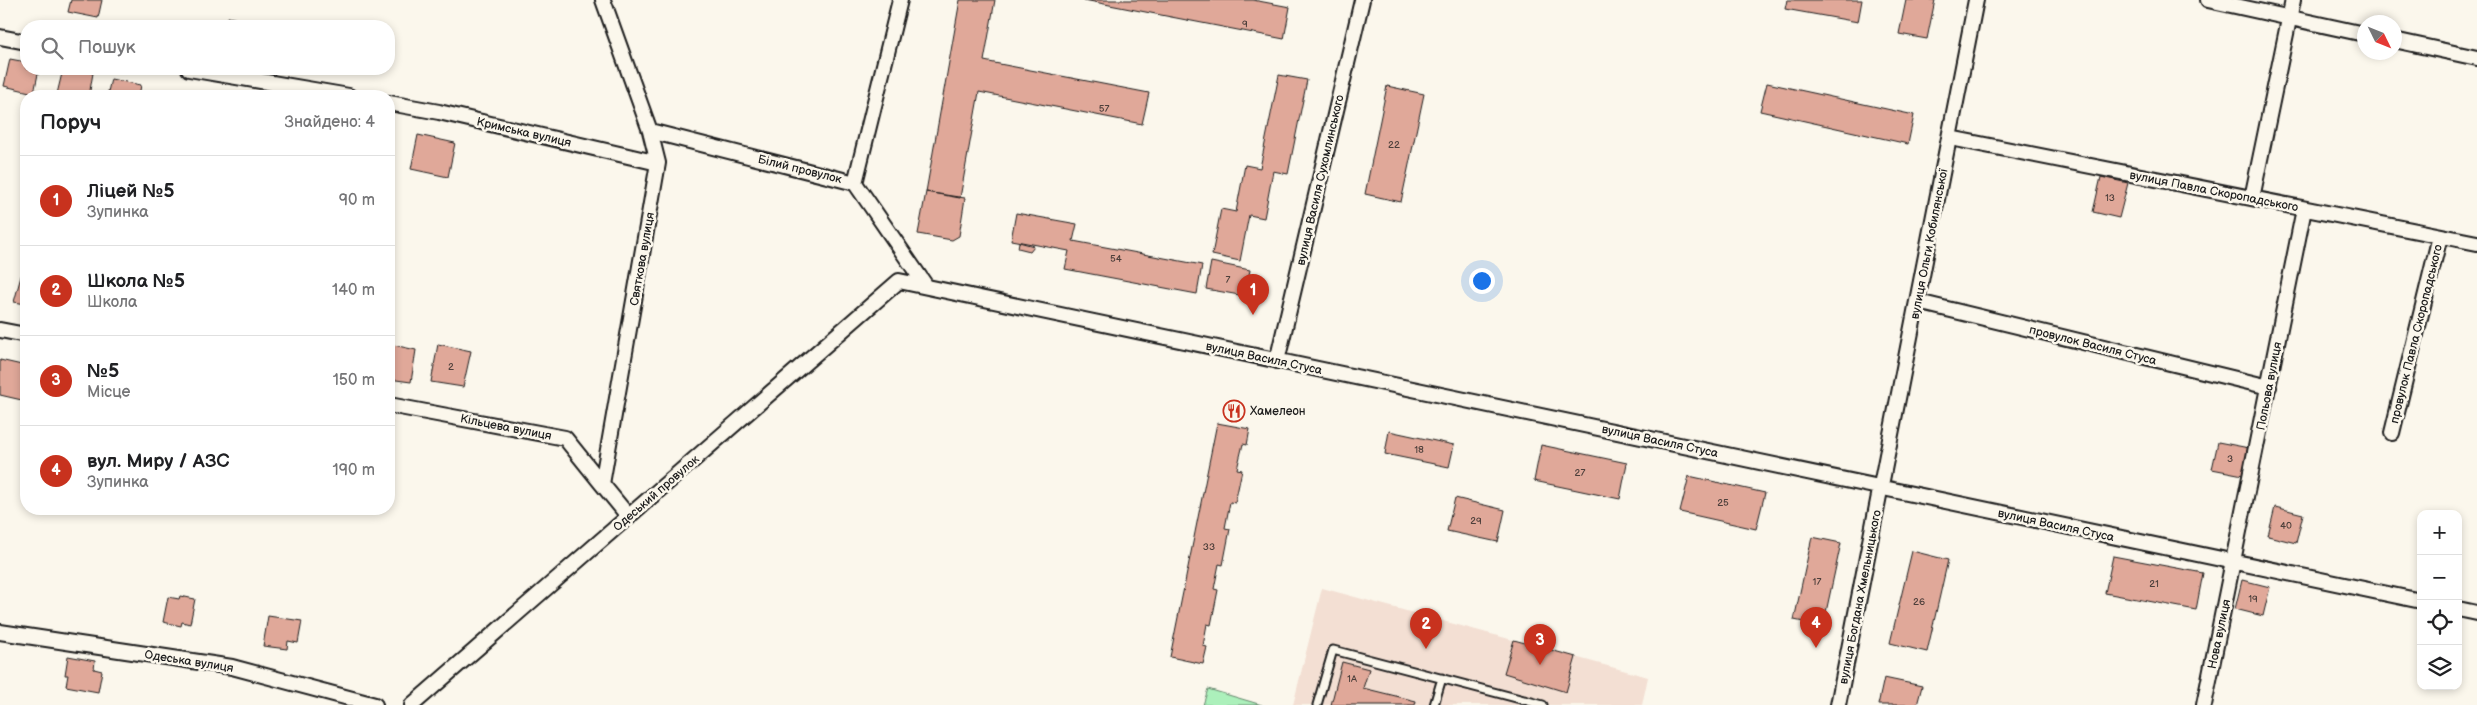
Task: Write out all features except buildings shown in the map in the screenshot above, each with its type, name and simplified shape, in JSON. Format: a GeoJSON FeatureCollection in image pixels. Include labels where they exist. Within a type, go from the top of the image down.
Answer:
{"type":"FeatureCollection","features":[{"type":"Feature","properties":{"kind":"street","name":"Святкова вулиця"},"geometry":{"type":"LineString","coordinates":[[602,484],[658,163],[650,132],[603,0]]}},
{"type":"Feature","properties":{"kind":"street","name":"Білий провулок"},"geometry":{"type":"LineString","coordinates":[[650,132],[855,183],[900,0]]}},
{"type":"Feature","properties":{"kind":"street","name":"вулиця Василя Сухомлинського"},"geometry":{"type":"LineString","coordinates":[[1278,361],[1362,0]]}},
{"type":"Feature","properties":{"kind":"street","name":"вулиця Ольги Кобилянської"},"geometry":{"type":"LineString","coordinates":[[1882,488],[1976,0]]}},
{"type":"Feature","properties":{"kind":"street"},"geometry":{"type":"LineString","coordinates":[[2208,0],[2357,32]]}},
{"type":"Feature","properties":{"kind":"street"},"geometry":{"type":"LineString","coordinates":[[2252,198],[2294,0]]}},
{"type":"Feature","properties":{"kind":"street"},"geometry":{"type":"LineString","coordinates":[[0,38],[20,41]]}},
{"type":"Feature","properties":{"kind":"street"},"geometry":{"type":"LineString","coordinates":[[2402,42],[2477,58]]}},
{"type":"Feature","properties":{"kind":"street"},"geometry":{"type":"LineString","coordinates":[[225,75],[313,90]]}},
{"type":"Feature","properties":{"kind":"street","name":"Кримська вулиця"},"geometry":{"type":"LineString","coordinates":[[395,104],[439,112],[658,163]]}},
{"type":"Feature","properties":{"kind":"street","name":"вулиця Павла Скоропадського"},"geometry":{"type":"LineString","coordinates":[[1950,138],[2477,243]]}},
{"type":"Feature","properties":{"kind":"street"},"geometry":{"type":"LineString","coordinates":[[855,183],[926,286]]}},
{"type":"Feature","properties":{"kind":"street","name":"Польова вулиця"},"geometry":{"type":"LineString","coordinates":[[2233,562],[2304,209]]}},
{"type":"Feature","properties":{"kind":"street","name":"провулок Павла Скоропадського"},"geometry":{"type":"LineString","coordinates":[[2392,433],[2440,236]]}},
{"type":"Feature","properties":{"kind":"street","name":"вулиця Василя Стуса"},"geometry":{"type":"LineString","coordinates":[[900,281],[2417,601]]}},
{"type":"Feature","properties":{"kind":"street","name":"Одеський провулок"},"geometry":{"type":"LineString","coordinates":[[412,705],[900,281]]}},
{"type":"Feature","properties":{"kind":"street","name":"провулок Василя Стуса"},"geometry":{"type":"LineString","coordinates":[[1918,302],[2268,387]]}},
{"type":"Feature","properties":{"kind":"street"},"geometry":{"type":"LineString","coordinates":[[0,330],[20,335]]}},
{"type":"Feature","properties":{"kind":"street","name":"Кільцева вулиця"},"geometry":{"type":"LineString","coordinates":[[395,406],[565,438],[602,484]]}},
{"type":"Feature","properties":{"kind":"street"},"geometry":{"type":"LineString","coordinates":[[602,484],[629,516]]}},
{"type":"Feature","properties":{"kind":"street","name":"вулиця Богдана Хмельницького"},"geometry":{"type":"LineString","coordinates":[[1838,705],[1882,488]]}},
{"type":"Feature","properties":{"kind":"street","name":"Нова вулиця"},"geometry":{"type":"LineString","coordinates":[[2204,705],[2233,562]]}},
{"type":"Feature","properties":{"kind":"street"},"geometry":{"type":"LineString","coordinates":[[2462,610],[2477,613]]}},
{"type":"Feature","properties":{"kind":"street","name":"Одеська вулиця"},"geometry":{"type":"LineString","coordinates":[[0,632],[232,667],[375,705]]}},
{"type":"Feature","properties":{"kind":"lane"},"geometry":{"type":"LineString","coordinates":[[1316,705],[1333,650],[1543,705]]}},
{"type":"Feature","properties":{"kind":"lane"},"geometry":{"type":"LineString","coordinates":[[1434,705],[1442,678]]}},
{"type":"Feature","properties":{"kind":"shaded area"},"geometry":{"type":"Polygon","coordinates":[[[1322,588],[1648,677],[1642,705],[1293,705],[1322,588]]]}},
{"type":"Feature","properties":{"kind":"green space"},"geometry":{"type":"Polygon","coordinates":[[[1208,689],[1262,705],[1203,705],[1208,689]]]}},
{"type":"Feature","properties":{"kind":"place","name":"Ліцей №5"},"geometry":{"type":"Point","coordinates":[1253,315]}},
{"type":"Feature","properties":{"kind":"place","name":"Хамелеон"},"geometry":{"type":"Point","coordinates":[1234,411]}},
{"type":"Feature","properties":{"kind":"place","name":"вул. Миру / АЗС"},"geometry":{"type":"Point","coordinates":[1816,648]}},
{"type":"Feature","properties":{"kind":"place","name":"Школа №5"},"geometry":{"type":"Point","coordinates":[1426,649]}},
{"type":"Feature","properties":{"kind":"place","name":"№5"},"geometry":{"type":"Point","coordinates":[1540,665]}}]}
